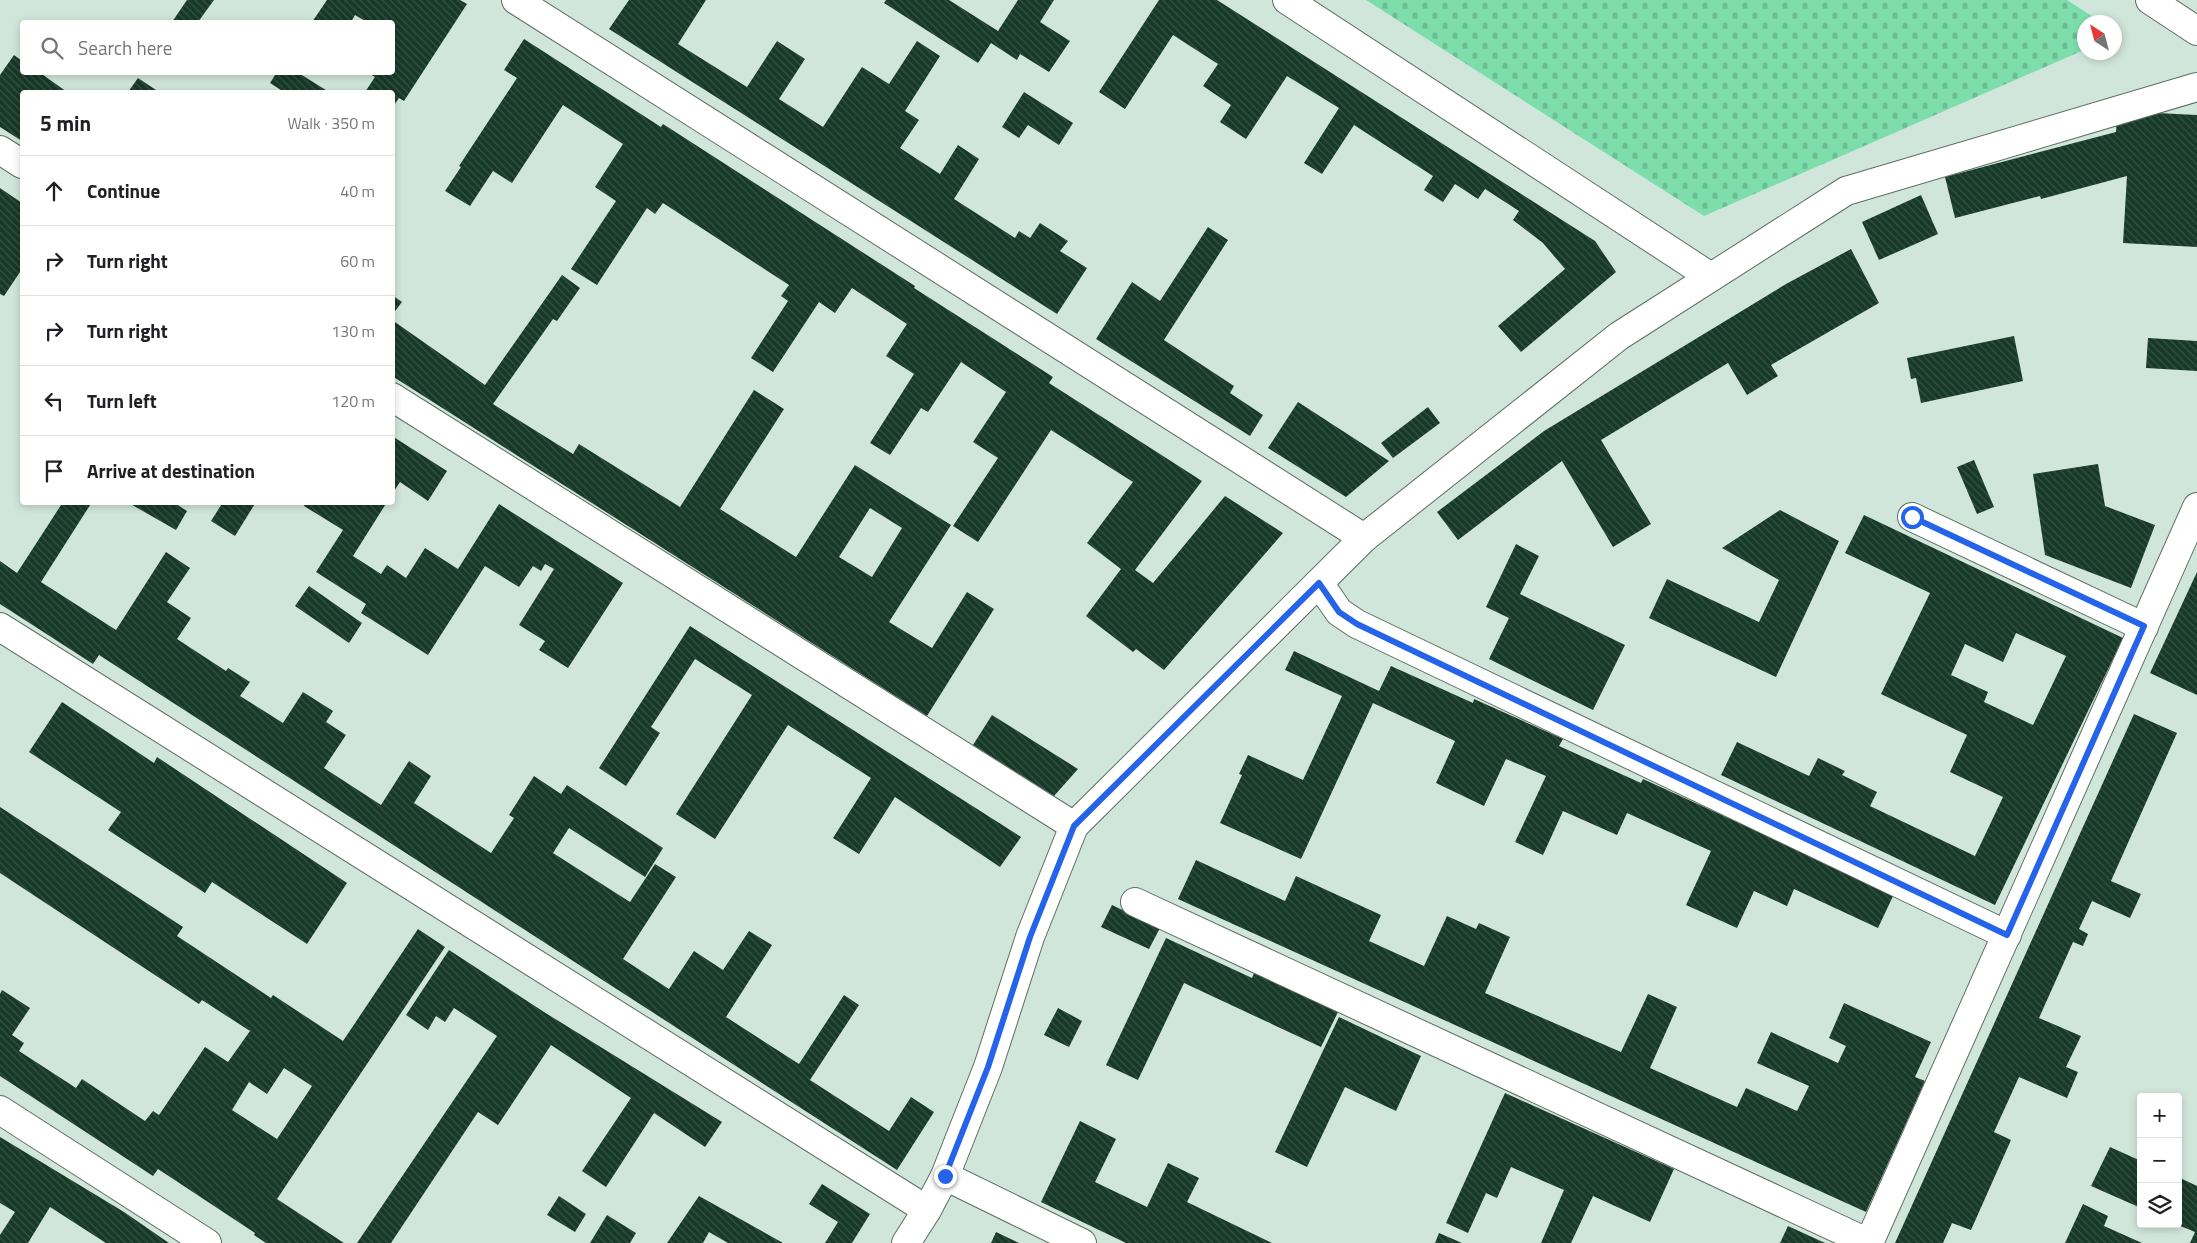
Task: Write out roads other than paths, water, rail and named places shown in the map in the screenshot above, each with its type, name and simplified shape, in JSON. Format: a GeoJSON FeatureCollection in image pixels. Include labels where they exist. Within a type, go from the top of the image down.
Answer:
{"type":"FeatureCollection","features":[{"type":"Feature","properties":{"kind":"street"},"geometry":{"type":"LineString","coordinates":[[516,0],[1364,538]]}},
{"type":"Feature","properties":{"kind":"street"},"geometry":{"type":"LineString","coordinates":[[1286,0],[1711,277]]}},
{"type":"Feature","properties":{"kind":"street"},"geometry":{"type":"LineString","coordinates":[[2150,0],[2197,31]]}},
{"type":"Feature","properties":{"kind":"street"},"geometry":{"type":"LineString","coordinates":[[906,1243],[927,1210],[945,1176],[988,1067],[1030,937],[1074,826],[1364,538],[1619,336],[1846,191],[2197,87]]}},
{"type":"Feature","properties":{"kind":"street"},"geometry":{"type":"LineString","coordinates":[[0,150],[20,163]]}},
{"type":"Feature","properties":{"kind":"street"},"geometry":{"type":"LineString","coordinates":[[395,399],[1074,826]]}},
{"type":"Feature","properties":{"kind":"street"},"geometry":{"type":"LineString","coordinates":[[1135,902],[1869,1243],[2197,507]]}},
{"type":"Feature","properties":{"kind":"street"},"geometry":{"type":"LineString","coordinates":[[1912,517],[2144,626]]}},
{"type":"Feature","properties":{"kind":"street"},"geometry":{"type":"LineString","coordinates":[[1319,583],[1339,612],[1357,624],[2007,935]]}},
{"type":"Feature","properties":{"kind":"street"},"geometry":{"type":"LineString","coordinates":[[0,627],[927,1210]]}},
{"type":"Feature","properties":{"kind":"street"},"geometry":{"type":"LineString","coordinates":[[0,1110],[207,1243]]}},
{"type":"Feature","properties":{"kind":"street"},"geometry":{"type":"LineString","coordinates":[[945,1176],[1082,1243]]}}]}
